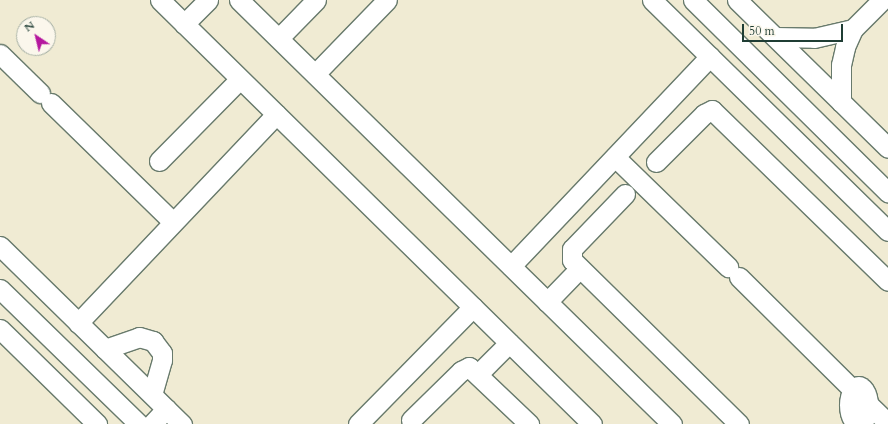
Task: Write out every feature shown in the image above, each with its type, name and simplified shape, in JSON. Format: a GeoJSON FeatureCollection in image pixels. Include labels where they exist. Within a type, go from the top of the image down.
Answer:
{"type":"FeatureCollection","features":[{"type":"Feature","properties":{"kind":"street"},"geometry":{"type":"LineString","coordinates":[[160,0],[592,424]]}},
{"type":"Feature","properties":{"kind":"street"},"geometry":{"type":"LineString","coordinates":[[184,24],[208,0]]}},
{"type":"Feature","properties":{"kind":"street"},"geometry":{"type":"LineString","coordinates":[[239,0],[672,424]]}},
{"type":"Feature","properties":{"kind":"street"},"geometry":{"type":"LineString","coordinates":[[279,38],[316,0]]}},
{"type":"Feature","properties":{"kind":"street"},"geometry":{"type":"LineString","coordinates":[[315,74],[387,0]]}},
{"type":"Feature","properties":{"kind":"street"},"geometry":{"type":"LineString","coordinates":[[652,0],[888,231]]}},
{"type":"Feature","properties":{"kind":"street"},"geometry":{"type":"LineString","coordinates":[[693,0],[888,192]]}},
{"type":"Feature","properties":{"kind":"street"},"geometry":{"type":"LineString","coordinates":[[737,0],[888,148]]}},
{"type":"Feature","properties":{"kind":"street"},"geometry":{"type":"LineString","coordinates":[[841,102],[840,65],[853,29],[882,0]]}},
{"type":"Feature","properties":{"kind":"street"},"geometry":{"type":"LineString","coordinates":[[775,38],[814,38],[853,29]]}},
{"type":"Feature","properties":{"kind":"street"},"geometry":{"type":"LineString","coordinates":[[0,54],[173,222]]}},
{"type":"Feature","properties":{"kind":"street"},"geometry":{"type":"LineString","coordinates":[[511,266],[710,56]]}},
{"type":"Feature","properties":{"kind":"street"},"geometry":{"type":"LineString","coordinates":[[159,161],[240,79]]}},
{"type":"Feature","properties":{"kind":"street"},"geometry":{"type":"LineString","coordinates":[[656,162],[704,114],[712,110],[888,281]]}},
{"type":"Feature","properties":{"kind":"street"},"geometry":{"type":"LineString","coordinates":[[78,323],[276,114]]}},
{"type":"Feature","properties":{"kind":"street"},"geometry":{"type":"LineString","coordinates":[[614,156],[888,423]]}},
{"type":"Feature","properties":{"kind":"street"},"geometry":{"type":"LineString","coordinates":[[625,194],[572,249],[570,256],[580,268],[739,424]]}},
{"type":"Feature","properties":{"kind":"street"},"geometry":{"type":"LineString","coordinates":[[0,246],[182,424]]}},
{"type":"Feature","properties":{"kind":"street"},"geometry":{"type":"LineString","coordinates":[[547,302],[580,268]]}},
{"type":"Feature","properties":{"kind":"street"},"geometry":{"type":"LineString","coordinates":[[0,288],[139,424]]}},
{"type":"Feature","properties":{"kind":"street"},"geometry":{"type":"LineString","coordinates":[[369,420],[473,307]]}},
{"type":"Feature","properties":{"kind":"street"},"geometry":{"type":"LineString","coordinates":[[0,329],[97,424]]}},
{"type":"Feature","properties":{"kind":"street"},"geometry":{"type":"LineString","coordinates":[[105,349],[139,337],[153,340],[162,353],[162,360],[152,394]]}},
{"type":"Feature","properties":{"kind":"street"},"geometry":{"type":"LineString","coordinates":[[478,374],[509,342]]}},
{"type":"Feature","properties":{"kind":"street"},"geometry":{"type":"LineString","coordinates":[[411,420],[464,368],[469,367],[529,424]]}},
{"type":"Feature","properties":{"kind":"street"},"geometry":{"type":"LineString","coordinates":[[152,424],[166,409]]}}]}
